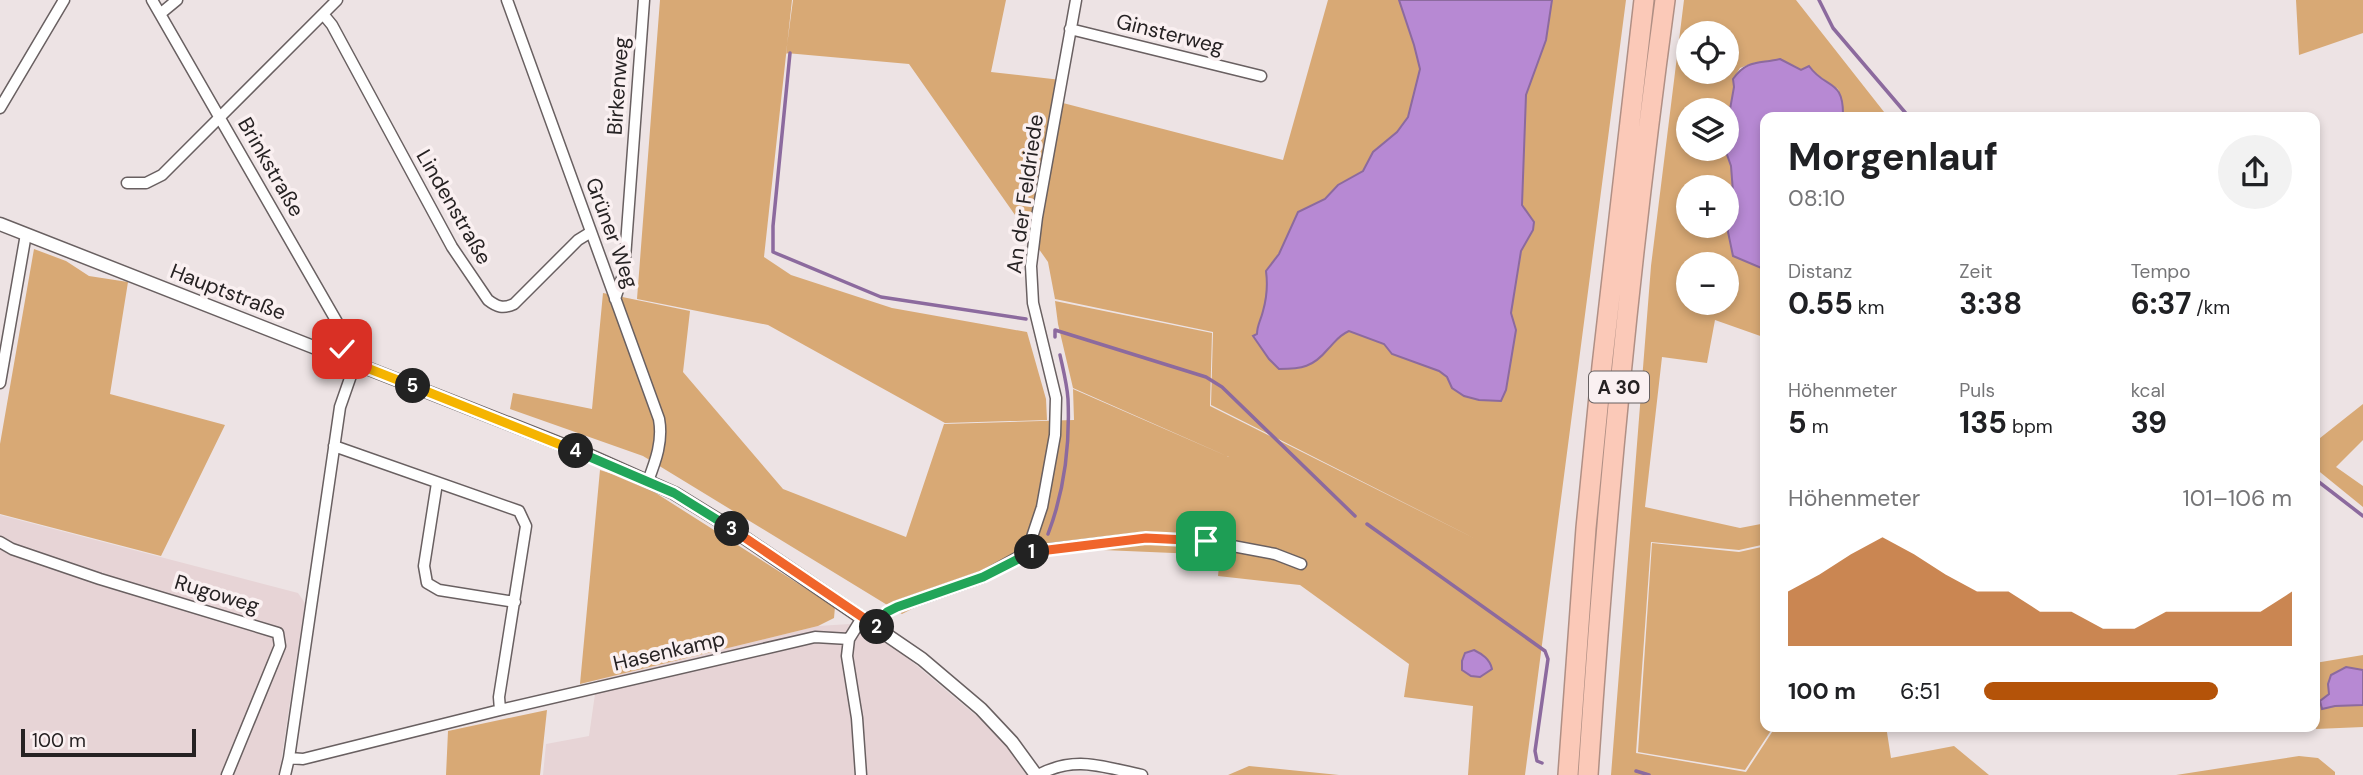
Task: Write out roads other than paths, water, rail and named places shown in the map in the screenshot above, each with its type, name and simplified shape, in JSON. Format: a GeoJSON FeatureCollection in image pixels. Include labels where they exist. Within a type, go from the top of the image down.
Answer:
{"type":"FeatureCollection","features":[{"type":"Feature","properties":{"kind":"highway","name":"A 30"},"geometry":{"type":"LineString","coordinates":[[1568,775],[1586,528],[1644,0]]}},
{"type":"Feature","properties":{"kind":"highway","name":"A 30"},"geometry":{"type":"LineString","coordinates":[[1588,775],[1601,584],[1621,363],[1665,0]]}},
{"type":"Feature","properties":{"kind":"street"},"geometry":{"type":"LineString","coordinates":[[0,108],[64,0]]}},
{"type":"Feature","properties":{"kind":"street","name":"Brinkstraße"},"geometry":{"type":"LineString","coordinates":[[152,0],[341,329],[343,340],[339,357]]}},
{"type":"Feature","properties":{"kind":"street"},"geometry":{"type":"LineString","coordinates":[[160,14],[177,0]]}},
{"type":"Feature","properties":{"kind":"street"},"geometry":{"type":"LineString","coordinates":[[127,183],[146,183],[162,176],[337,0]]}},
{"type":"Feature","properties":{"kind":"street","name":"Grüner Weg"},"geometry":{"type":"LineString","coordinates":[[507,0],[661,429],[657,457],[648,481]]}},
{"type":"Feature","properties":{"kind":"street","name":"Birkenweg"},"geometry":{"type":"LineString","coordinates":[[615,299],[624,272],[644,0]]}},
{"type":"Feature","properties":{"kind":"street","name":"An der Feldriede"},"geometry":{"type":"LineString","coordinates":[[1027,552],[1042,507],[1055,435],[1056,398],[1033,303],[1031,266],[1037,217],[1076,0]]}},
{"type":"Feature","properties":{"kind":"street","name":"Lindenstraße"},"geometry":{"type":"LineString","coordinates":[[323,14],[332,25],[452,247],[488,300],[496,307],[514,304],[578,240],[591,232]]}},
{"type":"Feature","properties":{"kind":"street","name":"Ginsterweg"},"geometry":{"type":"LineString","coordinates":[[1070,29],[1261,76]]}},
{"type":"Feature","properties":{"kind":"street","name":"Hauptstraße"},"geometry":{"type":"LineString","coordinates":[[0,224],[355,363],[674,493],[723,523],[922,659],[981,709],[1012,742],[1037,775]]}},
{"type":"Feature","properties":{"kind":"street"},"geometry":{"type":"LineString","coordinates":[[0,383],[26,234]]}},
{"type":"Feature","properties":{"kind":"street"},"geometry":{"type":"LineString","coordinates":[[285,775],[340,407],[355,363]]}},
{"type":"Feature","properties":{"kind":"street"},"geometry":{"type":"LineString","coordinates":[[334,446],[519,511],[526,526],[499,697],[500,710]]}},
{"type":"Feature","properties":{"kind":"street"},"geometry":{"type":"LineString","coordinates":[[437,483],[424,566],[427,583],[439,590],[515,603]]}},
{"type":"Feature","properties":{"kind":"street"},"geometry":{"type":"LineString","coordinates":[[876,628],[887,612],[983,577],[1027,552],[1146,538],[1206,541],[1275,554],[1301,564]]}},
{"type":"Feature","properties":{"kind":"street","name":"Rugoweg"},"geometry":{"type":"LineString","coordinates":[[0,542],[12,549],[100,579],[278,634],[280,646],[227,775]]}},
{"type":"Feature","properties":{"kind":"street"},"geometry":{"type":"LineString","coordinates":[[862,618],[849,639],[847,656],[858,718],[862,775]]}},
{"type":"Feature","properties":{"kind":"street","name":"Hasenkamp"},"geometry":{"type":"LineString","coordinates":[[289,758],[303,760],[500,710],[815,637],[849,639]]}},
{"type":"Feature","properties":{"kind":"street"},"geometry":{"type":"LineString","coordinates":[[1037,775],[1070,763],[1100,765],[1142,775]]}},
{"type":"Feature","properties":{"kind":"waterway"},"geometry":{"type":"LineString","coordinates":[[1819,0],[1833,28],[1905,112]]}},
{"type":"Feature","properties":{"kind":"waterway"},"geometry":{"type":"LineString","coordinates":[[790,53],[773,226],[773,252],[881,297],[1026,319]]}},
{"type":"Feature","properties":{"kind":"waterway"},"geometry":{"type":"LineString","coordinates":[[1055,337],[1055,330],[1206,377],[1222,387],[1355,516]]}},
{"type":"Feature","properties":{"kind":"waterway"},"geometry":{"type":"LineString","coordinates":[[1048,534],[1062,485],[1068,433],[1067,393],[1060,355]]}},
{"type":"Feature","properties":{"kind":"waterway"},"geometry":{"type":"LineString","coordinates":[[2320,483],[2363,516]]}},
{"type":"Feature","properties":{"kind":"waterway"},"geometry":{"type":"LineString","coordinates":[[1367,524],[1545,651],[1548,659],[1535,751],[1537,761],[1542,763]]}},
{"type":"Feature","properties":{"kind":"waterway"},"geometry":{"type":"LineString","coordinates":[[1636,771],[1649,775]]}}]}
